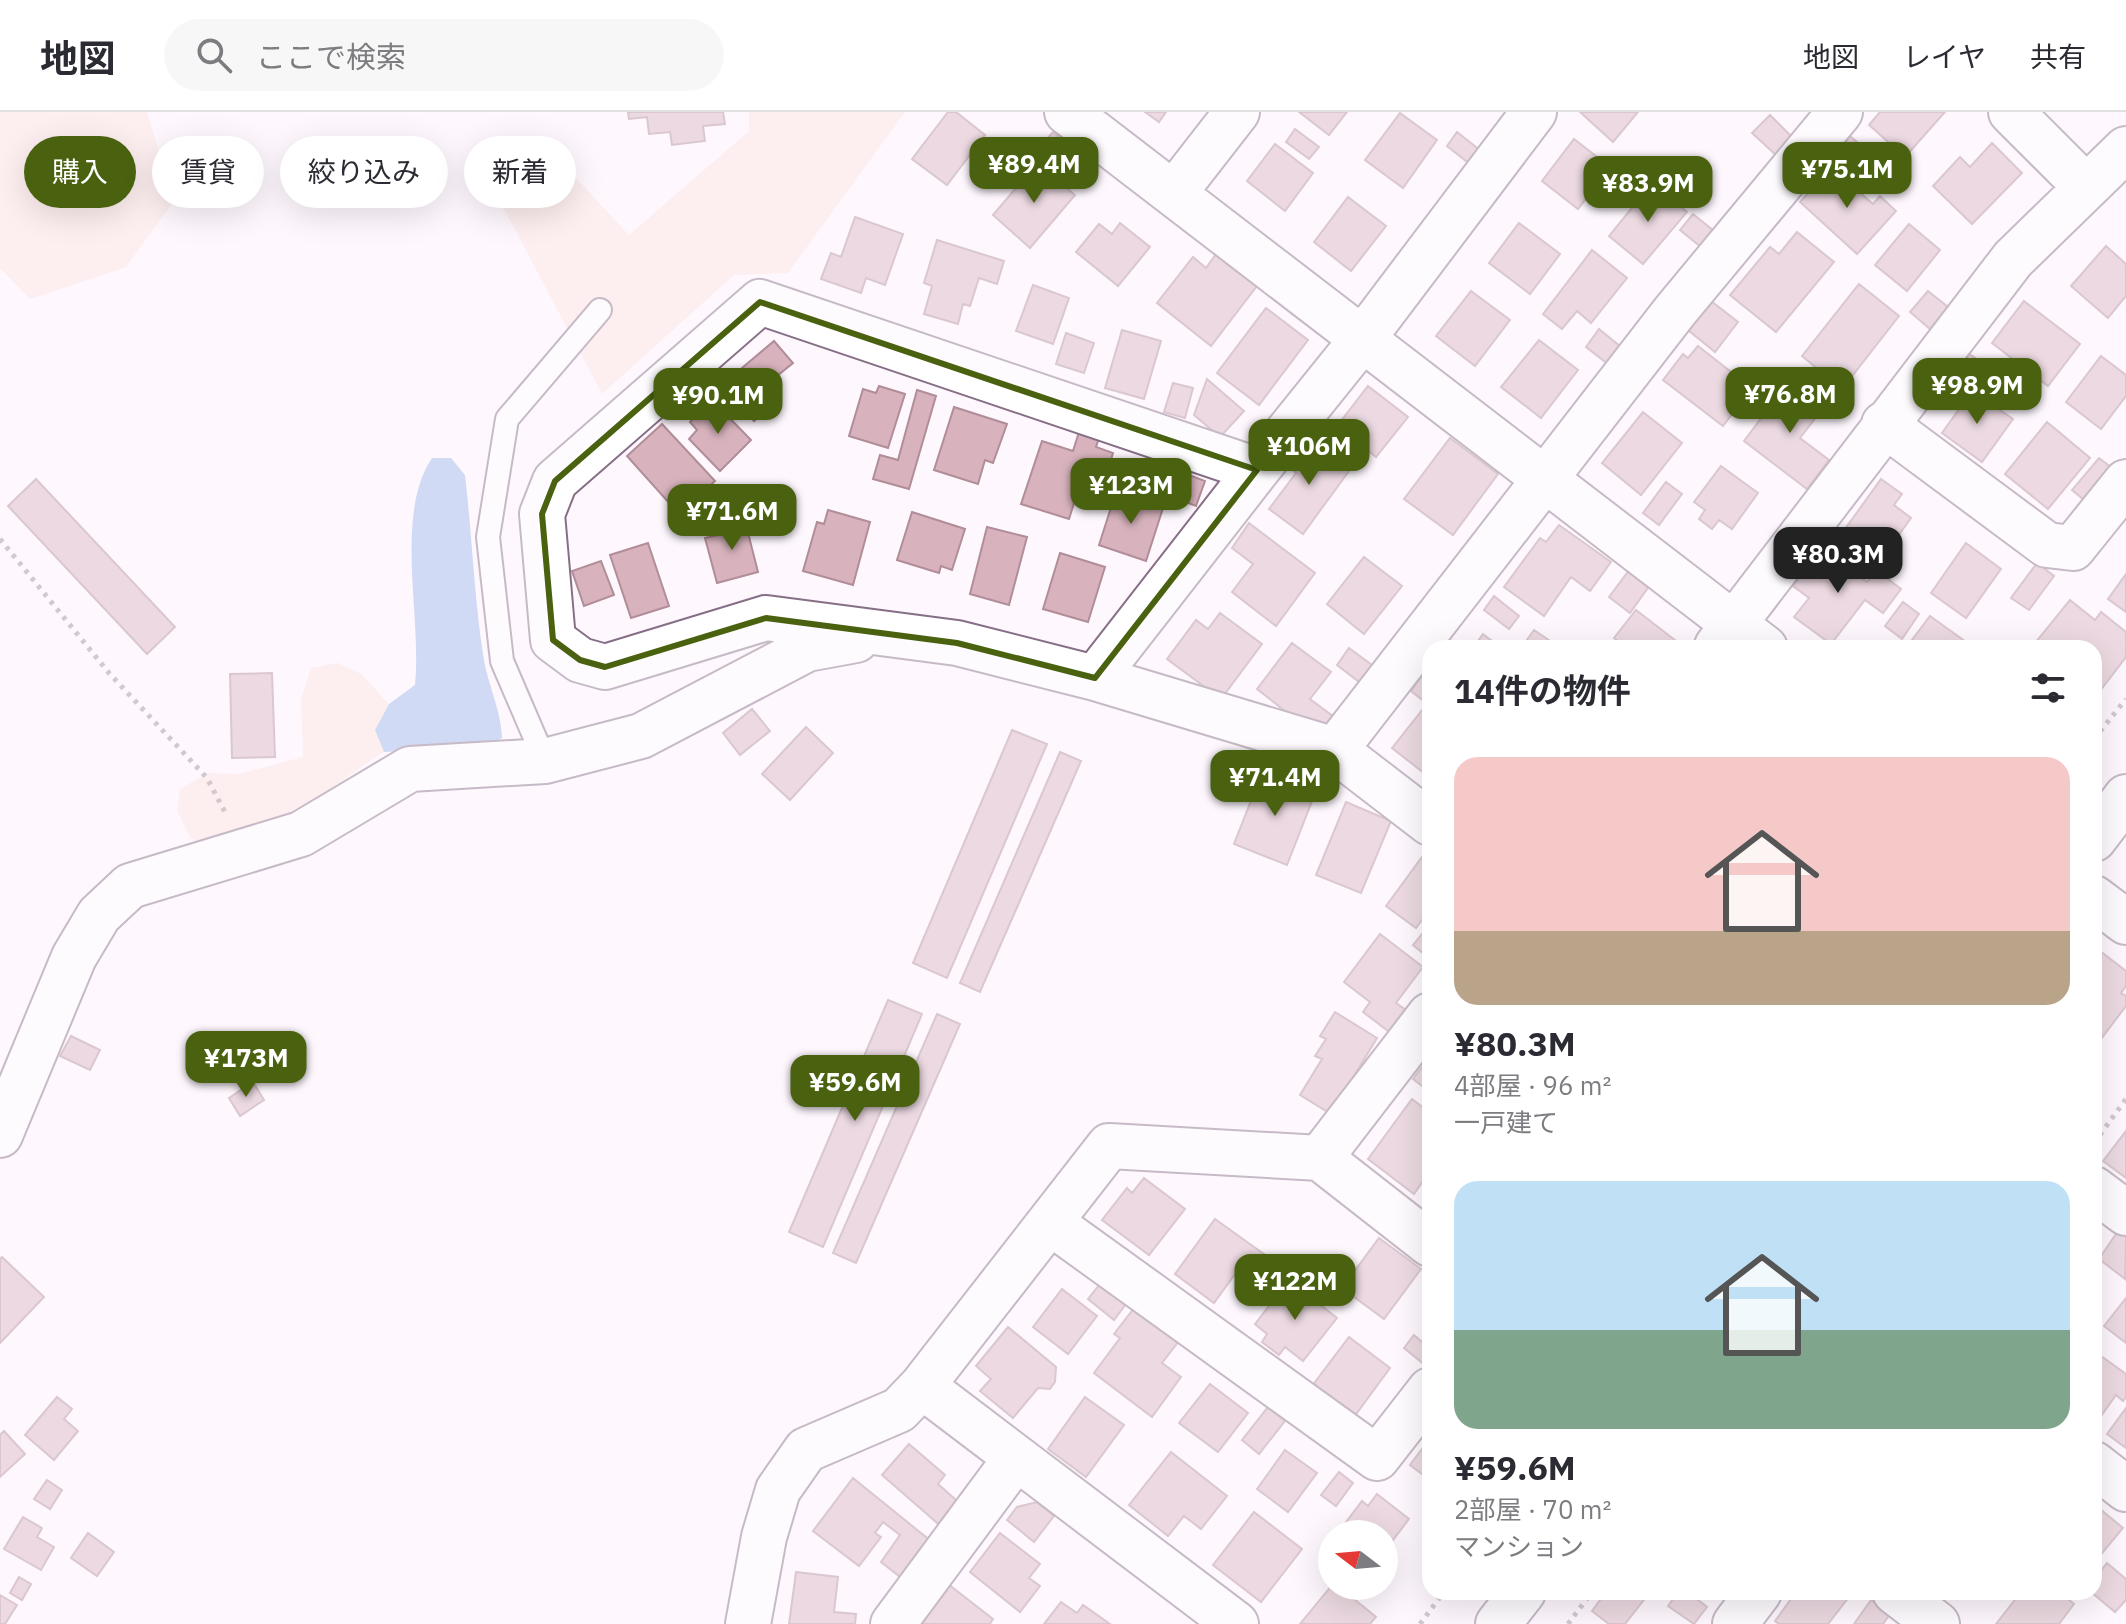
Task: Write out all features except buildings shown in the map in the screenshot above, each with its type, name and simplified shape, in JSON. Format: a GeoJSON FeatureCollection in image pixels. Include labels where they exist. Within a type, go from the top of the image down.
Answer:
{"type":"FeatureCollection","features":[{"type":"Feature","properties":{"kind":"street"},"geometry":{"type":"LineString","coordinates":[[1067,112],[1364,337],[1546,481],[1738,640],[1884,424],[2013,259],[2126,149]]}},
{"type":"Feature","properties":{"kind":"street"},"geometry":{"type":"LineString","coordinates":[[1174,193],[1237,112]]}},
{"type":"Feature","properties":{"kind":"street"},"geometry":{"type":"LineString","coordinates":[[1095,678],[1364,337],[1534,112]]}},
{"type":"Feature","properties":{"kind":"street"},"geometry":{"type":"LineString","coordinates":[[1335,750],[1675,311],[1840,112]]}},
{"type":"Feature","properties":{"kind":"street"},"geometry":{"type":"LineString","coordinates":[[2011,112],[2086,187]]}},
{"type":"Feature","properties":{"kind":"street"},"geometry":{"type":"LineString","coordinates":[[1257,470],[760,302],[555,481],[542,514],[553,640],[580,660],[605,667],[766,618],[957,643],[1095,678],[1335,750],[1422,817]]}},
{"type":"Feature","properties":{"kind":"street"},"geometry":{"type":"LineString","coordinates":[[1884,424],[2047,545],[2073,548],[2126,482]]}},
{"type":"Feature","properties":{"kind":"street"},"geometry":{"type":"LineString","coordinates":[[0,1135],[74,957],[99,915],[130,886],[301,834],[410,769],[545,761],[641,736],[807,649],[890,633]]}},
{"type":"Feature","properties":{"kind":"street"},"geometry":{"type":"LineString","coordinates":[[2102,828],[2126,797]]}},
{"type":"Feature","properties":{"kind":"street"},"geometry":{"type":"LineString","coordinates":[[2102,904],[2126,922]]}},
{"type":"Feature","properties":{"kind":"street"},"geometry":{"type":"LineString","coordinates":[[1320,1158],[1422,1025]]}},
{"type":"Feature","properties":{"kind":"street"},"geometry":{"type":"LineString","coordinates":[[748,1624],[764,1537],[778,1490],[806,1450],[899,1410],[922,1386],[1109,1146],[1320,1158],[1422,1238]]}},
{"type":"Feature","properties":{"kind":"street"},"geometry":{"type":"LineString","coordinates":[[2102,1195],[2126,1213]]}},
{"type":"Feature","properties":{"kind":"street"},"geometry":{"type":"LineString","coordinates":[[1051,1223],[1377,1458],[1422,1400]]}},
{"type":"Feature","properties":{"kind":"street"},"geometry":{"type":"LineString","coordinates":[[922,1386],[1236,1624]]}},
{"type":"Feature","properties":{"kind":"street"},"geometry":{"type":"LineString","coordinates":[[893,1624],[1016,1458]]}},
{"type":"Feature","properties":{"kind":"street"},"geometry":{"type":"LineString","coordinates":[[2102,1470],[2126,1489]]}},
{"type":"Feature","properties":{"kind":"street"},"geometry":{"type":"LineString","coordinates":[[1498,1624],[1517,1600]]}},
{"type":"Feature","properties":{"kind":"street"},"geometry":{"type":"LineString","coordinates":[[1735,1624],[1753,1600]]}},
{"type":"Feature","properties":{"kind":"street"},"geometry":{"type":"LineString","coordinates":[[1906,1600],[1937,1624]]}},
{"type":"Feature","properties":{"kind":"lane"},"geometry":{"type":"LineString","coordinates":[[545,761],[502,661],[488,537],[507,419],[600,310]]}},
{"type":"Feature","properties":{"kind":"path"},"geometry":{"type":"LineString","coordinates":[[0,539],[109,673],[207,778],[246,852]]}},
{"type":"Feature","properties":{"kind":"path"},"geometry":{"type":"LineString","coordinates":[[2102,729],[2126,699]]}},
{"type":"Feature","properties":{"kind":"path"},"geometry":{"type":"LineString","coordinates":[[2102,1132],[2126,1099]]}},
{"type":"Feature","properties":{"kind":"path"},"geometry":{"type":"LineString","coordinates":[[1420,1624],[1438,1600]]}},
{"type":"Feature","properties":{"kind":"path"},"geometry":{"type":"LineString","coordinates":[[1568,1624],[1586,1600]]}},
{"type":"Feature","properties":{"kind":"highlighted area"},"geometry":{"type":"Polygon","coordinates":[[[760,302],[1257,470],[1095,678],[957,643],[766,618],[605,667],[580,660],[553,640],[542,514],[555,481],[760,302]]]}},
{"type":"Feature","properties":{"kind":"shaded area"},"geometry":{"type":"Polygon","coordinates":[[[0,112],[147,112],[154,136],[152,208],[169,208],[126,267],[30,299],[0,268],[0,112]]]}},
{"type":"Feature","properties":{"kind":"shaded area"},"geometry":{"type":"Polygon","coordinates":[[[749,112],[905,112],[788,273],[734,275],[602,394],[503,208],[576,208],[576,178],[629,235],[749,131],[749,112]]]}},
{"type":"Feature","properties":{"kind":"shaded area"},"geometry":{"type":"Polygon","coordinates":[[[338,663],[361,674],[389,704],[375,730],[384,752],[317,800],[270,828],[245,837],[219,841],[191,839],[177,811],[180,789],[208,773],[239,774],[303,757],[301,700],[311,668],[338,663]]]}},
{"type":"Feature","properties":{"kind":"water"},"geometry":{"type":"Polygon","coordinates":[[[432,458],[451,458],[465,475],[483,654],[502,738],[484,747],[384,752],[375,730],[389,704],[415,685],[414,508],[421,481],[432,458]]]}}]}
